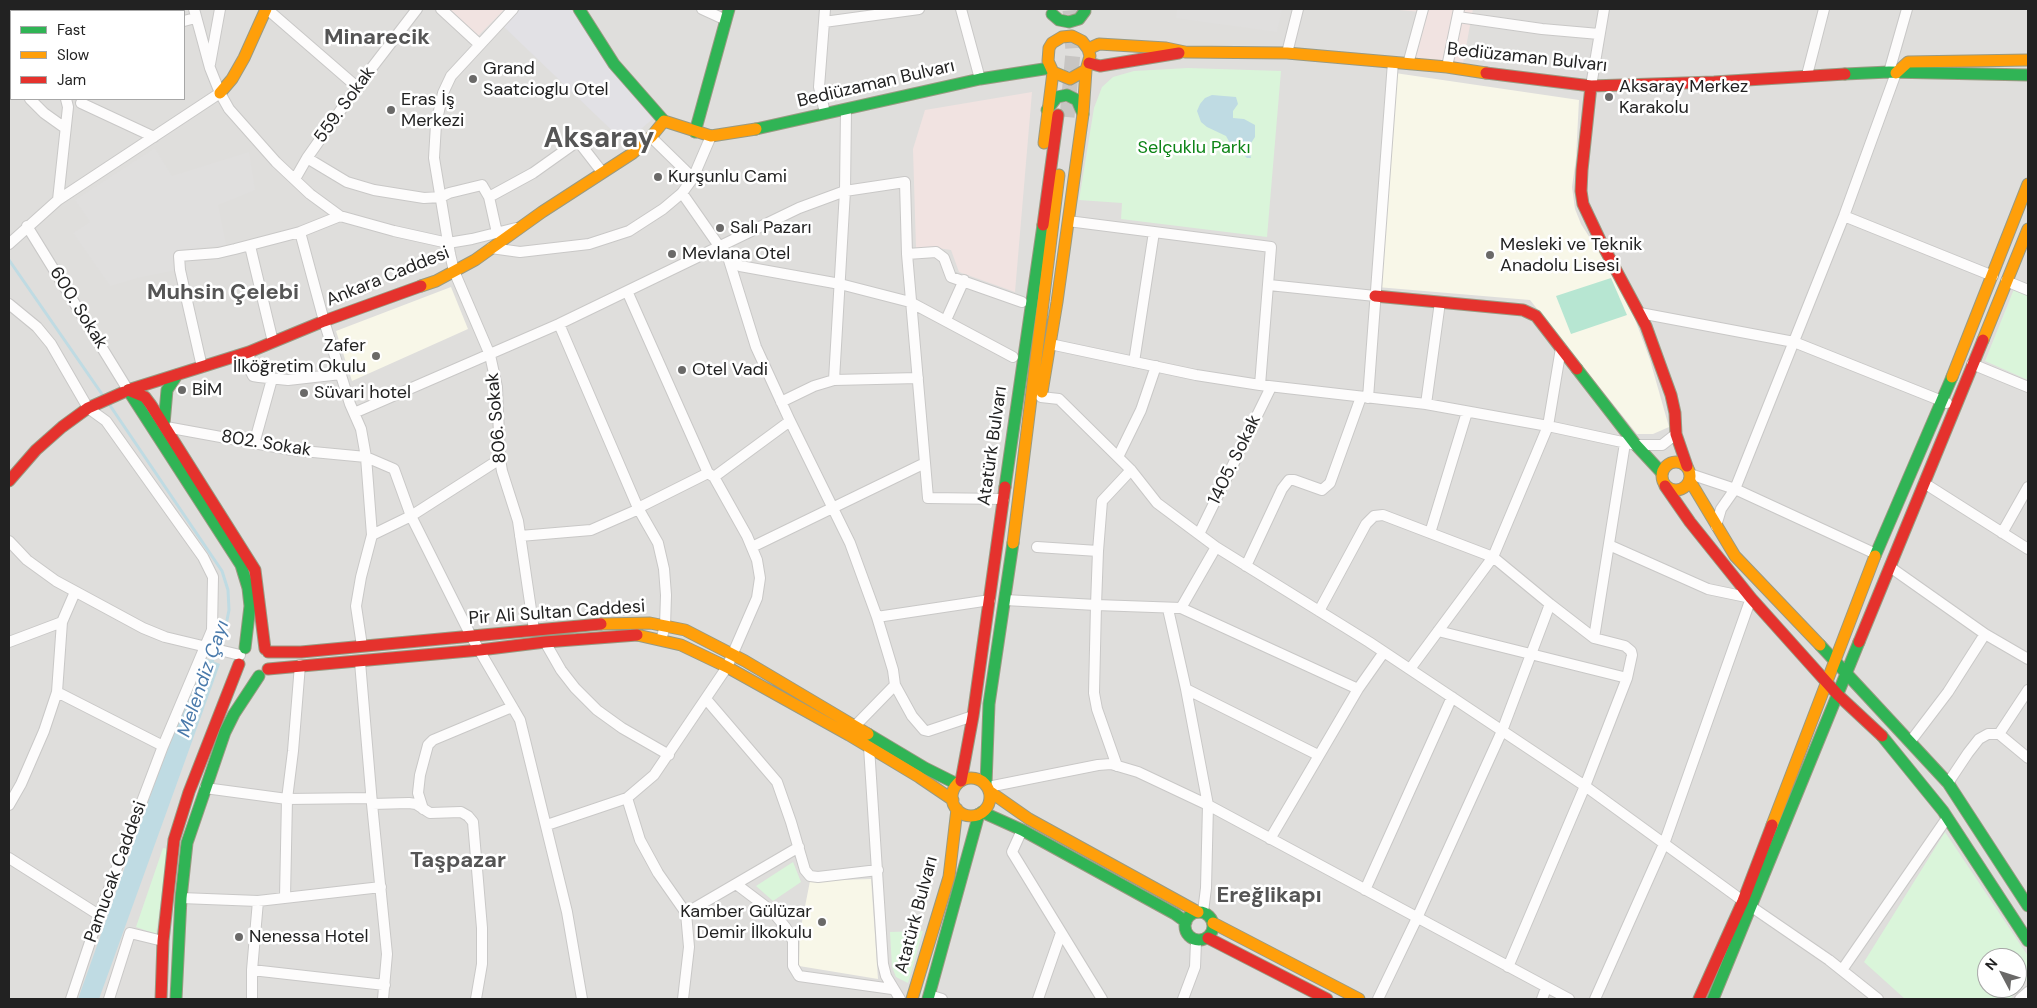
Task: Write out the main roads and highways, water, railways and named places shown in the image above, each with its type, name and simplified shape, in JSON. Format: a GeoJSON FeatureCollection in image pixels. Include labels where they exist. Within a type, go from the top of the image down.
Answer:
{"type":"FeatureCollection","features":[{"type":"Feature","properties":{"kind":"main road"},"geometry":{"type":"LineString","coordinates":[[220,93],[232,79],[244,58],[266,9]]}},
{"type":"Feature","properties":{"kind":"main road"},"geometry":{"type":"LineString","coordinates":[[579,9],[614,64],[664,121],[695,132],[729,9]]}},
{"type":"Feature","properties":{"kind":"main road"},"geometry":{"type":"LineString","coordinates":[[1052,11],[1059,20],[1069,22],[1079,19],[1085,10]]}},
{"type":"Feature","properties":{"kind":"main road"},"geometry":{"type":"LineString","coordinates":[[1021,488],[1035,429],[1050,344],[1083,114],[1088,66],[1085,10]]}},
{"type":"Feature","properties":{"kind":"main road"},"geometry":{"type":"LineString","coordinates":[[1052,11],[1048,61],[1057,114]]}},
{"type":"Feature","properties":{"kind":"main road"},"geometry":{"type":"LineString","coordinates":[[1050,48],[1057,40],[1067,36],[1078,38],[1087,47]]}},
{"type":"Feature","properties":{"kind":"main road"},"geometry":{"type":"LineString","coordinates":[[1087,47],[1099,44],[1166,48],[1185,52]]}},
{"type":"Feature","properties":{"kind":"main road"},"geometry":{"type":"LineString","coordinates":[[1051,70],[1058,76],[1070,79],[1076,77],[1088,66],[1165,57],[1185,52]]}},
{"type":"Feature","properties":{"kind":"main road","name":"Bediüzaman Bulvarı"},"geometry":{"type":"LineString","coordinates":[[1185,52],[1287,53],[1447,67],[1508,77],[1591,86],[1714,82],[1807,75],[1893,72],[2028,75]]}},
{"type":"Feature","properties":{"kind":"main road"},"geometry":{"type":"LineString","coordinates":[[1893,72],[1908,62],[2028,60]]}},
{"type":"Feature","properties":{"kind":"main road","name":"Bediüzaman Bulvarı"},"geometry":{"type":"LineString","coordinates":[[695,132],[711,136],[732,134],[980,79],[1051,70]]}},
{"type":"Feature","properties":{"kind":"main road"},"geometry":{"type":"LineString","coordinates":[[1591,86],[1582,170],[1581,191],[1583,204],[1601,242],[1640,313],[1671,395],[1675,413],[1676,434],[1689,474],[1716,526],[1735,556],[1848,674],[1948,783],[2028,906]]}},
{"type":"Feature","properties":{"kind":"main road"},"geometry":{"type":"LineString","coordinates":[[1006,485],[1005,413],[1038,195],[1057,114],[1057,97],[1072,96],[1077,100],[1083,114]]}},
{"type":"Feature","properties":{"kind":"main road","name":"Atatürk Bulvarı"},"geometry":{"type":"LineString","coordinates":[[959,782],[973,716],[1057,114]]}},
{"type":"Feature","properties":{"kind":"main road","name":"Atatürk Bulvarı"},"geometry":{"type":"LineString","coordinates":[[988,787],[988,704],[1021,488],[1057,114]]}},
{"type":"Feature","properties":{"kind":"main road","name":"Ankara Caddesi"},"geometry":{"type":"LineString","coordinates":[[9,481],[36,450],[62,427],[88,408],[126,391],[249,352],[324,321],[436,281],[475,260],[602,172],[633,154],[664,121]]}},
{"type":"Feature","properties":{"kind":"main road"},"geometry":{"type":"LineString","coordinates":[[1713,999],[1834,660],[1876,554],[1993,276],[2028,184]]}},
{"type":"Feature","properties":{"kind":"main road"},"geometry":{"type":"LineString","coordinates":[[1698,999],[1747,903],[1848,674],[2028,229]]}},
{"type":"Feature","properties":{"kind":"main road"},"geometry":{"type":"LineString","coordinates":[[1375,296],[1524,310],[1536,316],[1631,444],[1664,469]]}},
{"type":"Feature","properties":{"kind":"main road"},"geometry":{"type":"LineString","coordinates":[[165,426],[167,390],[177,375]]}},
{"type":"Feature","properties":{"kind":"main road"},"geometry":{"type":"LineString","coordinates":[[126,391],[145,397],[256,570],[266,650],[270,661],[234,714],[225,732],[188,843],[181,898],[176,999]]}},
{"type":"Feature","properties":{"kind":"main road"},"geometry":{"type":"LineString","coordinates":[[126,391],[241,565],[248,588],[250,606],[241,656],[189,792],[174,840],[163,942],[161,999]]}},
{"type":"Feature","properties":{"kind":"main road"},"geometry":{"type":"LineString","coordinates":[[1676,434],[1664,469],[1662,479],[1665,486],[1690,522],[1751,598],[1838,695],[1887,740],[1947,818],[2028,941]]}},
{"type":"Feature","properties":{"kind":"main road"},"geometry":{"type":"LineString","coordinates":[[1664,469],[1676,461],[1689,474]]}},
{"type":"Feature","properties":{"kind":"main road"},"geometry":{"type":"LineString","coordinates":[[1665,486],[1674,490],[1680,490],[1689,474]]}},
{"type":"Feature","properties":{"kind":"main road","name":"Pir Ali Sultan Caddesi"},"geometry":{"type":"LineString","coordinates":[[266,650],[301,652],[599,624],[650,623],[685,630],[733,655],[852,731]]}},
{"type":"Feature","properties":{"kind":"main road"},"geometry":{"type":"LineString","coordinates":[[241,656],[243,672],[248,675],[300,665],[360,662],[545,642],[635,635],[681,645],[872,742],[959,782]]}},
{"type":"Feature","properties":{"kind":"main road"},"geometry":{"type":"LineString","coordinates":[[241,656],[255,645],[266,650]]}},
{"type":"Feature","properties":{"kind":"main road"},"geometry":{"type":"LineString","coordinates":[[872,742],[920,777],[965,814],[980,813],[1022,830],[1175,914],[1186,922]]}},
{"type":"Feature","properties":{"kind":"main road"},"geometry":{"type":"LineString","coordinates":[[955,805],[953,792],[959,782],[968,778],[976,778],[1029,819],[1201,912],[1211,918],[1213,932],[1208,938],[1196,941],[1186,932],[1186,922],[1190,915],[1201,912]]}},
{"type":"Feature","properties":{"kind":"main road"},"geometry":{"type":"LineString","coordinates":[[980,813],[989,803],[988,787]]}},
{"type":"Feature","properties":{"kind":"main road","name":"Atatürk Bulvarı"},"geometry":{"type":"LineString","coordinates":[[912,999],[948,877],[955,805]]}},
{"type":"Feature","properties":{"kind":"main road","name":"Atatürk Bulvarı"},"geometry":{"type":"LineString","coordinates":[[929,997],[980,813]]}},
{"type":"Feature","properties":{"kind":"main road"},"geometry":{"type":"LineString","coordinates":[[1213,923],[1359,999]]}},
{"type":"Feature","properties":{"kind":"main road"},"geometry":{"type":"LineString","coordinates":[[1208,938],[1327,999]]}},
{"type":"Feature","properties":{"kind":"water"},"geometry":{"type":"Polygon","coordinates":[[[1212,95],[1236,97],[1238,104],[1233,111],[1233,118],[1244,119],[1255,125],[1255,137],[1249,146],[1251,158],[1235,152],[1226,136],[1201,122],[1197,111],[1205,98],[1212,95]]]}},
{"type":"Feature","properties":{"kind":"water"},"geometry":{"type":"Polygon","coordinates":[[[200,656],[220,664],[99,999],[78,999],[200,656]]]}},
{"type":"Feature","properties":{"kind":"waterway","name":"Melendiz Çayı"},"geometry":{"type":"LineString","coordinates":[[9,260],[104,397]]}},
{"type":"Feature","properties":{"kind":"waterway","name":"Melendiz Çayı"},"geometry":{"type":"LineString","coordinates":[[109,404],[222,571],[228,590],[229,610],[225,630],[211,664]]}},
{"type":"Feature","properties":{"kind":"tunnel"},"geometry":{"type":"LineString","coordinates":[[1067,117],[1073,52],[1070,9]]}},
{"type":"Feature","properties":{"kind":"place","name":"Grand Saatcioglu Otel"},"geometry":{"type":"Point","coordinates":[473,79]}},
{"type":"Feature","properties":{"kind":"place","name":"Aksaray Merkez Karakolu"},"geometry":{"type":"Point","coordinates":[1609,97]}},
{"type":"Feature","properties":{"kind":"place","name":"Eras İş Merkezi"},"geometry":{"type":"Point","coordinates":[391,110]}},
{"type":"Feature","properties":{"kind":"place","name":"Kurşunlu Cami"},"geometry":{"type":"Point","coordinates":[658,177]}},
{"type":"Feature","properties":{"kind":"place","name":"Salı Pazarı"},"geometry":{"type":"Point","coordinates":[720,228]}},
{"type":"Feature","properties":{"kind":"place","name":"Mevlana Otel"},"geometry":{"type":"Point","coordinates":[672,254]}},
{"type":"Feature","properties":{"kind":"place","name":"Mesleki ve Teknik Anadolu Lisesi"},"geometry":{"type":"Point","coordinates":[1490,255]}},
{"type":"Feature","properties":{"kind":"place","name":"Zafer İlköğretim Okulu"},"geometry":{"type":"Point","coordinates":[376,356]}},
{"type":"Feature","properties":{"kind":"place","name":"Otel Vadi"},"geometry":{"type":"Point","coordinates":[682,370]}},
{"type":"Feature","properties":{"kind":"place","name":"BİM"},"geometry":{"type":"Point","coordinates":[182,390]}},
{"type":"Feature","properties":{"kind":"place","name":"Süvari hotel"},"geometry":{"type":"Point","coordinates":[304,393]}},
{"type":"Feature","properties":{"kind":"place","name":"Kamber Gülüzar Demir İlkokulu"},"geometry":{"type":"Point","coordinates":[822,922]}},
{"type":"Feature","properties":{"kind":"place","name":"Nenessa Hotel"},"geometry":{"type":"Point","coordinates":[239,937]}},
{"type":"Feature","properties":{"kind":"district","name":"Minarecik"},"geometry":{"type":"Point","coordinates":[377,38]}},
{"type":"Feature","properties":{"kind":"district","name":"Aksaray"},"geometry":{"type":"Point","coordinates":[599,140]}},
{"type":"Feature","properties":{"kind":"district","name":"Muhsin Çelebi"},"geometry":{"type":"Point","coordinates":[223,293]}},
{"type":"Feature","properties":{"kind":"district","name":"Taşpazar"},"geometry":{"type":"Point","coordinates":[458,861]}},
{"type":"Feature","properties":{"kind":"district","name":"Ereğlikapı"},"geometry":{"type":"Point","coordinates":[1269,896]}},
{"type":"Feature","properties":{"kind":"park label","name":"Selçuklu Parkı"},"geometry":{"type":"Point","coordinates":[1194,148]}}]}
